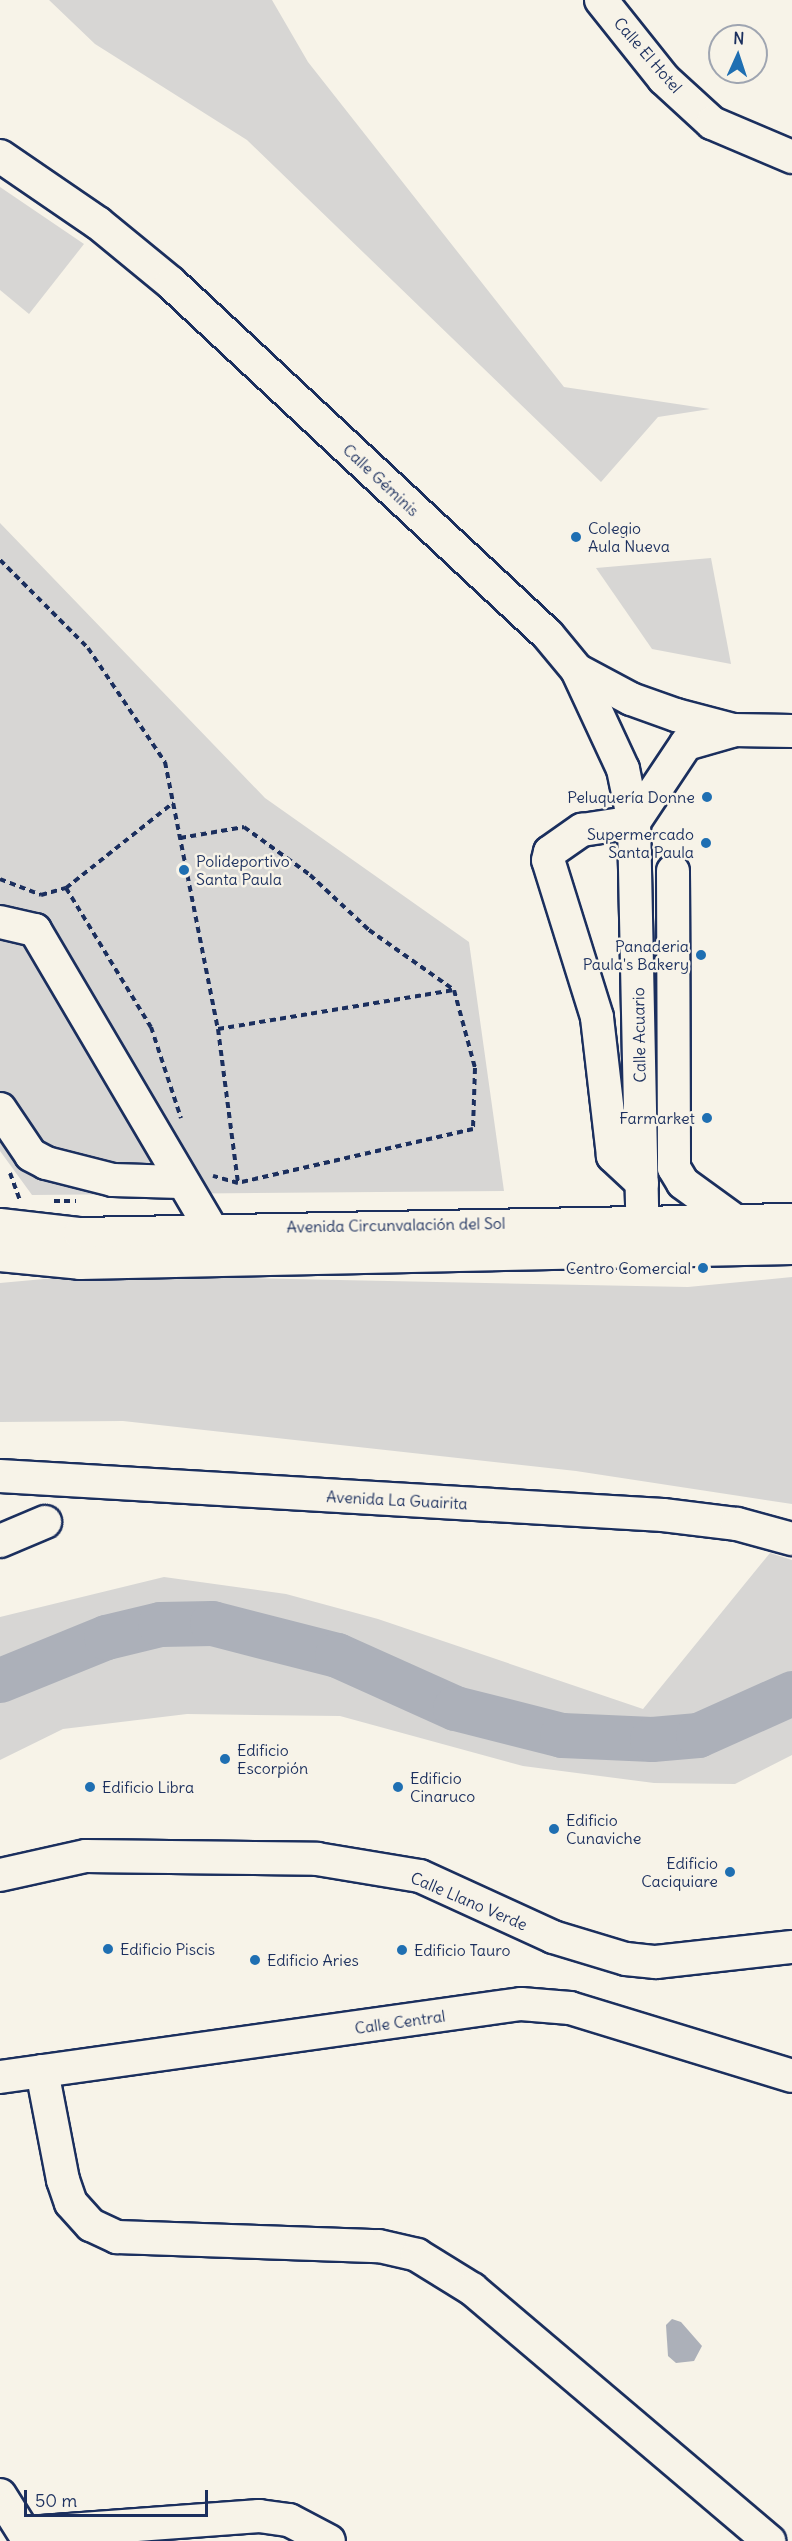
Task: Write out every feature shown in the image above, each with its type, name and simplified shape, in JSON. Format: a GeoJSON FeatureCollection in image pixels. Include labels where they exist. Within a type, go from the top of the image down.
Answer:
{"type":"FeatureCollection","features":[{"type":"Feature","properties":{"kind":"street","name":"Calle El Hotel"},"geometry":{"type":"LineString","coordinates":[[601,0],[664,79],[712,123],[792,157]]}},
{"type":"Feature","properties":{"kind":"street","name":"Calle Géminis"},"geometry":{"type":"LineString","coordinates":[[0,156],[98,223],[171,283],[548,635],[577,670],[631,699],[733,730],[792,731]]}},
{"type":"Feature","properties":{"kind":"street","name":"Calle Acuario"},"geometry":{"type":"LineString","coordinates":[[577,670],[623,769],[634,822],[643,1234]]}},
{"type":"Feature","properties":{"kind":"street"},"geometry":{"type":"LineString","coordinates":[[642,1183],[613,1156],[597,1017],[548,861],[550,852],[582,830],[634,822],[686,744],[733,730]]}},
{"type":"Feature","properties":{"kind":"street"},"geometry":{"type":"LineString","coordinates":[[673,871],[672,1156],[683,1183],[734,1220]]}},
{"type":"Feature","properties":{"kind":"street"},"geometry":{"type":"LineString","coordinates":[[0,922],[35,930],[180,1182],[212,1230]]}},
{"type":"Feature","properties":{"kind":"street"},"geometry":{"type":"LineString","coordinates":[[0,1109],[31,1155],[46,1163],[113,1180],[180,1182]]}},
{"type":"Feature","properties":{"kind":"street","name":"Avenida Circunvalación del Sol"},"geometry":{"type":"LineString","coordinates":[[0,1255],[80,1249],[643,1234],[734,1220],[792,1220]]}},
{"type":"Feature","properties":{"kind":"street","name":"Avenida Circunvalación del Sol"},"geometry":{"type":"LineString","coordinates":[[0,1225],[80,1249],[212,1230],[643,1234],[792,1248]]}},
{"type":"Feature","properties":{"kind":"street","name":"Avenida La Guairita"},"geometry":{"type":"LineString","coordinates":[[0,1476],[663,1515],[737,1524],[792,1539]]}},
{"type":"Feature","properties":{"kind":"street"},"geometry":{"type":"LineString","coordinates":[[0,1541],[45,1522]]}},
{"type":"Feature","properties":{"kind":"street","name":"Calle Llano Verde"},"geometry":{"type":"LineString","coordinates":[[0,1875],[86,1856],[317,1859],[420,1876],[553,1937],[626,1959],[656,1962],[792,1947]]}},
{"type":"Feature","properties":{"kind":"street","name":"Calle Central"},"geometry":{"type":"LineString","coordinates":[[0,2077],[521,2004],[570,2008],[792,2076]]}},
{"type":"Feature","properties":{"kind":"street"},"geometry":{"type":"LineString","coordinates":[[42,2071],[63,2180],[71,2203],[91,2225],[117,2237],[379,2246],[417,2255],[472,2289],[769,2541]]}},
{"type":"Feature","properties":{"kind":"street"},"geometry":{"type":"LineString","coordinates":[[0,2495],[28,2537],[259,2516],[289,2520],[329,2541]]}},
{"type":"Feature","properties":{"kind":"path"},"geometry":{"type":"LineString","coordinates":[[0,560],[88,648],[165,762],[173,803],[218,1029],[238,1183],[472,1129],[475,1068],[454,990],[244,827],[180,838]]}},
{"type":"Feature","properties":{"kind":"path"},"geometry":{"type":"LineString","coordinates":[[0,879],[42,895],[66,888],[173,803]]}},
{"type":"Feature","properties":{"kind":"path"},"geometry":{"type":"LineString","coordinates":[[218,1029],[454,990]]}},
{"type":"Feature","properties":{"kind":"shaded area"},"geometry":{"type":"Polygon","coordinates":[[[49,0],[272,0],[308,62],[564,387],[710,409],[658,417],[601,482],[247,140],[95,44],[49,0]]]}},
{"type":"Feature","properties":{"kind":"shaded area"},"geometry":{"type":"Polygon","coordinates":[[[0,187],[84,244],[29,314],[0,290],[0,187]]]}},
{"type":"Feature","properties":{"kind":"shaded area","name":"Polideportivo Santa Paula"},"geometry":{"type":"Polygon","coordinates":[[[0,523],[265,798],[469,942],[504,1191],[32,1195],[0,1151],[0,523]]]}},
{"type":"Feature","properties":{"kind":"shaded area"},"geometry":{"type":"Polygon","coordinates":[[[711,558],[731,664],[652,649],[596,568],[711,558]]]}},
{"type":"Feature","properties":{"kind":"shaded area"},"geometry":{"type":"Polygon","coordinates":[[[88,1275],[688,1287],[792,1277],[792,1504],[576,1471],[123,1421],[0,1422],[0,1283],[88,1275]]]}},
{"type":"Feature","properties":{"kind":"shaded area"},"geometry":{"type":"Polygon","coordinates":[[[770,1553],[792,1560],[792,1755],[735,1784],[654,1783],[523,1766],[340,1716],[187,1714],[63,1729],[0,1760],[0,1617],[164,1577],[286,1594],[378,1619],[643,1709],[770,1553]]]}},
{"type":"Feature","properties":{"kind":"shaded area"},"geometry":{"type":"Polygon","coordinates":[[[672,2319],[681,2322],[702,2346],[694,2361],[676,2363],[668,2356],[666,2325],[672,2319]]]}},
{"type":"Feature","properties":{"kind":"waterway"},"geometry":{"type":"LineString","coordinates":[[0,1680],[106,1637],[160,1624],[212,1623],[337,1655],[455,1708],[562,1735],[652,1739],[698,1735],[792,1693]]}},
{"type":"Feature","properties":{"kind":"place","name":"Colegio Aula Nueva"},"geometry":{"type":"Point","coordinates":[576,537]}},
{"type":"Feature","properties":{"kind":"place","name":"Peluquería Donne"},"geometry":{"type":"Point","coordinates":[707,797]}},
{"type":"Feature","properties":{"kind":"place","name":"Supermercado Santa Paula"},"geometry":{"type":"Point","coordinates":[706,843]}},
{"type":"Feature","properties":{"kind":"place","name":"Polideportivo Santa Paula"},"geometry":{"type":"Point","coordinates":[184,870]}},
{"type":"Feature","properties":{"kind":"place","name":"Panaderia Paula's Bakery"},"geometry":{"type":"Point","coordinates":[701,955]}},
{"type":"Feature","properties":{"kind":"place","name":"Farmarket"},"geometry":{"type":"Point","coordinates":[707,1118]}},
{"type":"Feature","properties":{"kind":"place","name":"Centro Comercial"},"geometry":{"type":"Point","coordinates":[703,1268]}},
{"type":"Feature","properties":{"kind":"place","name":"Edificio Escorpión"},"geometry":{"type":"Point","coordinates":[225,1759]}},
{"type":"Feature","properties":{"kind":"place","name":"Edificio Libra"},"geometry":{"type":"Point","coordinates":[90,1787]}},
{"type":"Feature","properties":{"kind":"place","name":"Edificio Cinaruco"},"geometry":{"type":"Point","coordinates":[398,1787]}},
{"type":"Feature","properties":{"kind":"place","name":"Edificio Cunaviche"},"geometry":{"type":"Point","coordinates":[554,1829]}},
{"type":"Feature","properties":{"kind":"place","name":"Edificio Caciquiare"},"geometry":{"type":"Point","coordinates":[730,1872]}},
{"type":"Feature","properties":{"kind":"place","name":"Edificio Piscis"},"geometry":{"type":"Point","coordinates":[108,1949]}},
{"type":"Feature","properties":{"kind":"place","name":"Edificio Tauro"},"geometry":{"type":"Point","coordinates":[402,1950]}},
{"type":"Feature","properties":{"kind":"place","name":"Edificio Aries"},"geometry":{"type":"Point","coordinates":[255,1960]}}]}
